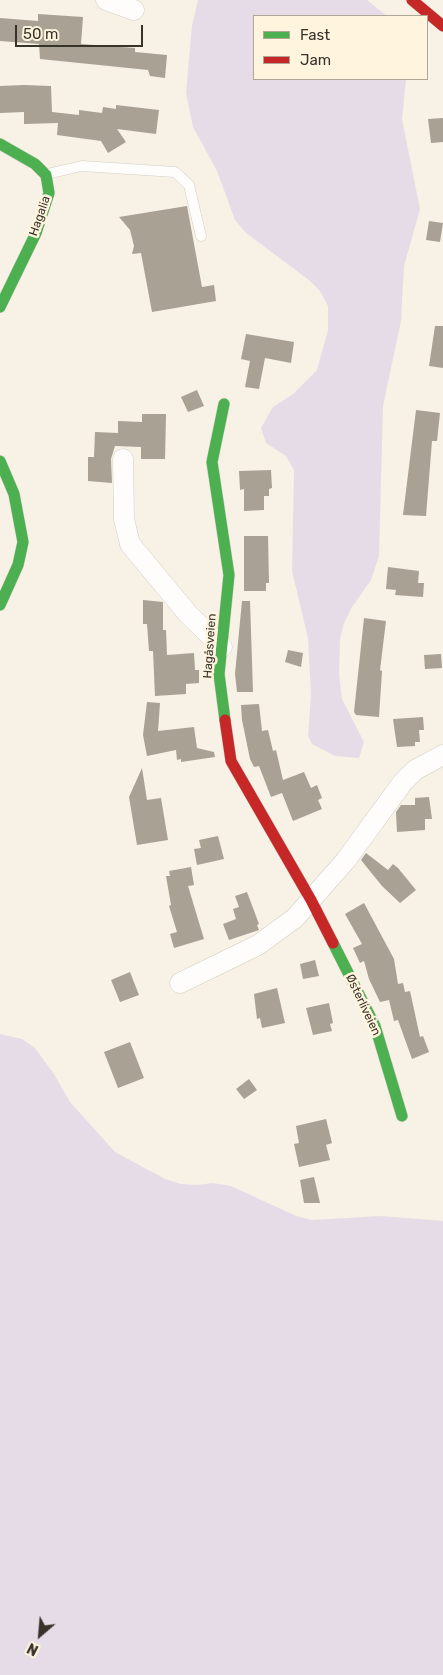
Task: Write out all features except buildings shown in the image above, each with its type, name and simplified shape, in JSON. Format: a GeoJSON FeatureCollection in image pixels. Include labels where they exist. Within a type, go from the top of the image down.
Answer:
{"type":"FeatureCollection","features":[{"type":"Feature","properties":{"kind":"street"},"geometry":{"type":"LineString","coordinates":[[106,0],[134,10]]}},
{"type":"Feature","properties":{"kind":"street"},"geometry":{"type":"LineString","coordinates":[[412,0],[443,26]]}},
{"type":"Feature","properties":{"kind":"street"},"geometry":{"type":"LineString","coordinates":[[0,144],[35,164],[46,175]]}},
{"type":"Feature","properties":{"kind":"street","name":"Hagalia"},"geometry":{"type":"LineString","coordinates":[[0,307],[44,210],[49,193],[46,175]]}},
{"type":"Feature","properties":{"kind":"street","name":"Hagåsveien"},"geometry":{"type":"LineString","coordinates":[[224,404],[212,462],[229,576],[220,674],[231,761],[311,900]]}},
{"type":"Feature","properties":{"kind":"street"},"geometry":{"type":"LineString","coordinates":[[124,460],[124,518],[130,544],[188,614],[222,647]]}},
{"type":"Feature","properties":{"kind":"street"},"geometry":{"type":"LineString","coordinates":[[0,461],[14,494],[21,521],[22,542],[12,581],[0,605]]}},
{"type":"Feature","properties":{"kind":"street"},"geometry":{"type":"LineString","coordinates":[[180,983],[258,945],[295,918],[346,860],[403,782],[415,770],[443,755]]}},
{"type":"Feature","properties":{"kind":"street","name":"Østerliveien"},"geometry":{"type":"LineString","coordinates":[[311,900],[375,1026],[402,1116]]}},
{"type":"Feature","properties":{"kind":"lane"},"geometry":{"type":"LineString","coordinates":[[46,175],[82,166],[175,172],[189,185],[201,236]]}},
{"type":"Feature","properties":{"kind":"shaded area"},"geometry":{"type":"Polygon","coordinates":[[[198,0],[367,0],[386,15],[253,15],[253,80],[406,80],[402,119],[420,209],[404,266],[401,321],[383,406],[379,556],[371,580],[352,607],[344,623],[340,639],[339,674],[342,699],[364,742],[359,758],[335,756],[312,744],[308,736],[311,695],[308,638],[292,571],[294,470],[286,456],[266,443],[261,428],[273,407],[293,394],[317,370],[328,330],[328,306],[320,291],[309,280],[246,233],[235,220],[217,171],[193,127],[186,93],[192,26],[198,0]]]}},
{"type":"Feature","properties":{"kind":"shaded area"},"geometry":{"type":"Polygon","coordinates":[[[0,1034],[22,1039],[35,1048],[54,1074],[70,1102],[115,1152],[165,1179],[181,1184],[213,1183],[231,1186],[296,1216],[312,1220],[381,1216],[443,1221],[443,1675],[0,1675],[0,1034]]]}},
{"type":"Feature","properties":{"kind":"traffic: fast"},"geometry":{"type":"LineString","coordinates":[[0,144],[35,164],[46,175],[49,193],[36,233],[0,307]]}},
{"type":"Feature","properties":{"kind":"traffic: fast"},"geometry":{"type":"LineString","coordinates":[[224,404],[212,462],[229,575],[219,674],[225,720]]}},
{"type":"Feature","properties":{"kind":"traffic: fast"},"geometry":{"type":"LineString","coordinates":[[0,461],[14,494],[23,542],[18,565],[0,605]]}},
{"type":"Feature","properties":{"kind":"traffic: fast"},"geometry":{"type":"LineString","coordinates":[[333,943],[375,1026],[402,1116]]}},
{"type":"Feature","properties":{"kind":"traffic: jam"},"geometry":{"type":"LineString","coordinates":[[412,0],[443,26]]}},
{"type":"Feature","properties":{"kind":"traffic: jam"},"geometry":{"type":"LineString","coordinates":[[225,720],[231,761],[311,900],[333,943]]}}]}
